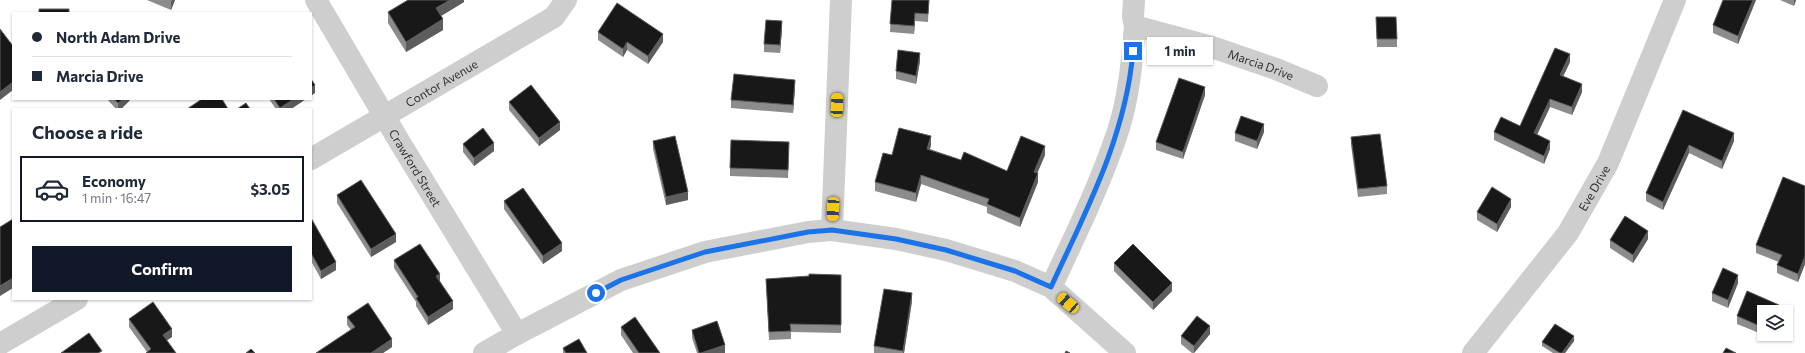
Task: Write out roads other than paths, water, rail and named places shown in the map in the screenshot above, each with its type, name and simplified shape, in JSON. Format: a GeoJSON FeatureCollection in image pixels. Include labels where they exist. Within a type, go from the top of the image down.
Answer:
{"type":"FeatureCollection","features":[{"type":"Feature","properties":{"kind":"street","name":"Crawford Street"},"geometry":{"type":"LineString","coordinates":[[316,0],[384,116],[517,334]]}},
{"type":"Feature","properties":{"kind":"street","name":"Contor Avenue"},"geometry":{"type":"LineString","coordinates":[[312,158],[554,17],[566,0]]}},
{"type":"Feature","properties":{"kind":"street"},"geometry":{"type":"LineString","coordinates":[[832,230],[841,0]]}},
{"type":"Feature","properties":{"kind":"street"},"geometry":{"type":"LineString","coordinates":[[1051,287],[1094,194],[1118,130],[1131,71],[1135,26],[1133,17],[1134,0]]}},
{"type":"Feature","properties":{"kind":"street","name":"Eve Drive"},"geometry":{"type":"LineString","coordinates":[[1473,353],[1568,233],[1608,163],[1675,0]]}},
{"type":"Feature","properties":{"kind":"street","name":"Marcia Drive"},"geometry":{"type":"LineString","coordinates":[[1135,26],[1209,46],[1276,69],[1317,86]]}},
{"type":"Feature","properties":{"kind":"street"},"geometry":{"type":"LineString","coordinates":[[484,353],[517,334],[621,280],[705,252],[808,232],[832,230],[896,239],[946,250],[1015,271],[1051,287],[1125,353]]}},
{"type":"Feature","properties":{"kind":"street"},"geometry":{"type":"LineString","coordinates":[[0,344],[75,300]]}}]}
